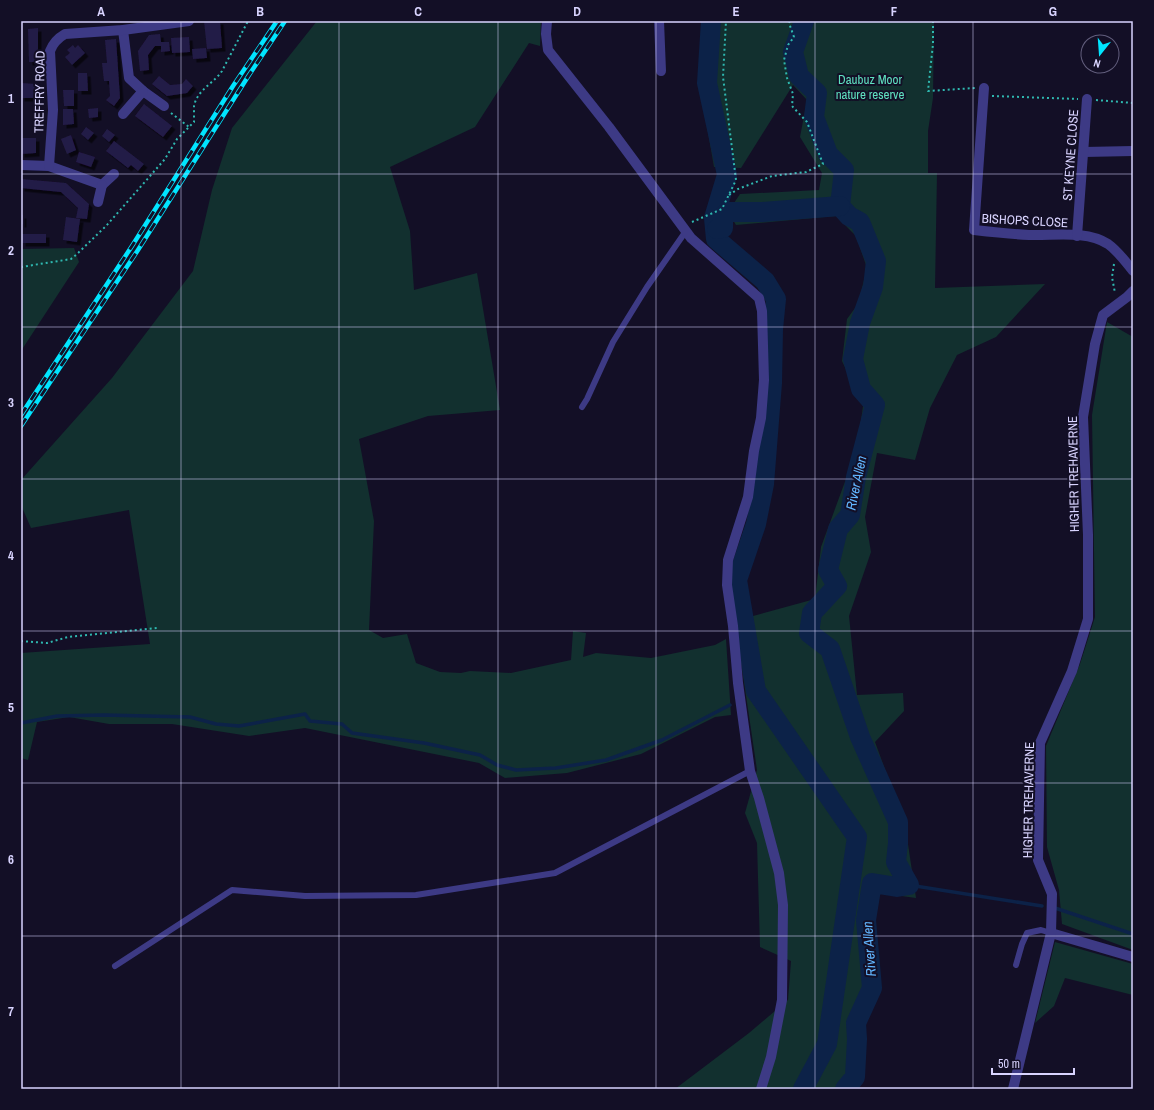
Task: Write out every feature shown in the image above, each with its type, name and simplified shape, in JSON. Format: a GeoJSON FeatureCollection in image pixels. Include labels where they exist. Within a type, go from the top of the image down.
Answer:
{"type":"FeatureCollection","features":[{"type":"Feature","properties":{"kind":"street","name":"TREFFRY ROAD"},"geometry":{"type":"LineString","coordinates":[[49,166],[53,110],[50,51],[58,38],[65,34],[123,30],[189,21]]}},
{"type":"Feature","properties":{"kind":"street"},"geometry":{"type":"LineString","coordinates":[[547,21],[546,34],[548,50],[609,127],[692,238],[759,298],[762,311],[764,380],[761,418],[754,451],[748,497],[728,560],[727,585],[750,772],[759,798],[779,873],[784,904],[782,1000],[771,1057],[762,1089]]}},
{"type":"Feature","properties":{"kind":"street"},"geometry":{"type":"LineString","coordinates":[[659,21],[661,71]]}},
{"type":"Feature","properties":{"kind":"street"},"geometry":{"type":"LineString","coordinates":[[123,30],[129,78],[143,91],[164,106]]}},
{"type":"Feature","properties":{"kind":"street"},"geometry":{"type":"LineString","coordinates":[[123,114],[143,91]]}},
{"type":"Feature","properties":{"kind":"street","name":"BISHOPS CLOSE"},"geometry":{"type":"LineString","coordinates":[[984,92],[974,230],[1028,235],[1077,236],[1092,238],[1107,243],[1117,251],[1133,271]]}},
{"type":"Feature","properties":{"kind":"street","name":"ST KEYNE CLOSE"},"geometry":{"type":"LineString","coordinates":[[1077,236],[1087,99]]}},
{"type":"Feature","properties":{"kind":"street"},"geometry":{"type":"LineString","coordinates":[[1084,152],[1133,151]]}},
{"type":"Feature","properties":{"kind":"street"},"geometry":{"type":"LineString","coordinates":[[21,165],[49,166],[102,185]]}},
{"type":"Feature","properties":{"kind":"street"},"geometry":{"type":"LineString","coordinates":[[98,202],[102,185],[114,174]]}},
{"type":"Feature","properties":{"kind":"street","name":"HIGHER TREHAVERNE"},"geometry":{"type":"LineString","coordinates":[[1013,1089],[1051,933],[1052,894],[1038,860],[1040,743],[1072,671],[1088,619],[1088,535],[1083,417],[1095,344],[1103,315],[1133,291]]}},
{"type":"Feature","properties":{"kind":"street"},"geometry":{"type":"LineString","coordinates":[[1123,300],[1133,304]]}},
{"type":"Feature","properties":{"kind":"street"},"geometry":{"type":"LineString","coordinates":[[1051,933],[1133,957]]}},
{"type":"Feature","properties":{"kind":"lane"},"geometry":{"type":"LineString","coordinates":[[582,407],[613,342],[685,229]]}},
{"type":"Feature","properties":{"kind":"lane"},"geometry":{"type":"LineString","coordinates":[[115,966],[232,890],[305,896],[416,895],[555,873],[750,772]]}},
{"type":"Feature","properties":{"kind":"lane"},"geometry":{"type":"LineString","coordinates":[[1016,965],[1027,933],[1041,930],[1051,933]]}},
{"type":"Feature","properties":{"kind":"path"},"geometry":{"type":"LineString","coordinates":[[21,267],[67,260],[77,254],[106,226],[165,159],[177,139],[194,122],[194,106],[198,98],[202,91],[218,76],[248,21]]}},
{"type":"Feature","properties":{"kind":"path"},"geometry":{"type":"LineString","coordinates":[[685,229],[708,215],[722,209],[736,180],[723,77],[726,21]]}},
{"type":"Feature","properties":{"kind":"path"},"geometry":{"type":"LineString","coordinates":[[729,195],[738,189],[772,176],[806,172],[823,164],[806,122],[792,106],[793,94],[787,78],[784,60],[788,45],[794,37],[789,23],[790,21]]}},
{"type":"Feature","properties":{"kind":"path"},"geometry":{"type":"LineString","coordinates":[[933,21],[933,44],[928,91],[984,92],[1133,103]]}},
{"type":"Feature","properties":{"kind":"path"},"geometry":{"type":"LineString","coordinates":[[164,106],[189,127]]}},
{"type":"Feature","properties":{"kind":"path"},"geometry":{"type":"LineString","coordinates":[[1117,251],[1112,277],[1116,294],[1123,300]]}},
{"type":"Feature","properties":{"kind":"path"},"geometry":{"type":"LineString","coordinates":[[21,641],[47,643],[68,637],[157,628]]}},
{"type":"Feature","properties":{"kind":"green space"},"geometry":{"type":"Polygon","coordinates":[[[317,21],[541,21],[540,46],[529,43],[475,127],[390,167],[410,231],[414,290],[477,273],[500,410],[428,416],[359,439],[374,521],[369,630],[383,638],[407,634],[416,663],[440,672],[461,673],[470,671],[511,673],[571,660],[573,631],[586,633],[583,657],[596,653],[651,658],[715,645],[726,639],[731,715],[715,717],[641,754],[567,773],[505,778],[479,763],[305,728],[249,736],[172,724],[109,724],[69,717],[37,722],[28,760],[21,758],[21,653],[150,644],[129,510],[31,528],[21,505],[21,480],[112,378],[193,271],[212,190],[232,128],[317,21]]]}},
{"type":"Feature","properties":{"kind":"green space","name":"Daubuz Moor nature reserve"},"geometry":{"type":"Polygon","coordinates":[[[704,21],[934,21],[933,98],[928,131],[928,173],[937,173],[935,288],[1045,284],[996,337],[957,355],[930,408],[915,460],[877,453],[865,517],[871,552],[849,616],[857,695],[903,693],[904,711],[875,742],[905,824],[916,898],[865,891],[878,991],[849,1017],[863,1069],[859,1089],[675,1089],[749,1033],[788,1000],[791,961],[760,947],[757,843],[745,813],[757,770],[735,621],[815,599],[821,547],[857,449],[863,406],[842,361],[847,319],[858,304],[867,268],[856,236],[836,216],[736,225],[728,212],[740,194],[819,190],[822,173],[800,137],[807,100],[793,85],[741,168],[714,167],[701,92],[704,21]]]}},
{"type":"Feature","properties":{"kind":"green space"},"geometry":{"type":"Polygon","coordinates":[[[74,248],[79,262],[21,351],[21,249],[74,248]]]}},
{"type":"Feature","properties":{"kind":"green space"},"geometry":{"type":"Polygon","coordinates":[[[1107,322],[1133,337],[1133,950],[1062,924],[1059,890],[1047,847],[1046,746],[1080,664],[1095,617],[1092,415],[1107,322]]]}},
{"type":"Feature","properties":{"kind":"green space"},"geometry":{"type":"Polygon","coordinates":[[[1055,942],[1133,964],[1133,995],[1065,978],[1054,1006],[1035,1023],[1055,942]]]}},
{"type":"Feature","properties":{"kind":"building"},"geometry":{"type":"Polygon","coordinates":[[[204,21],[220,21],[222,48],[207,49],[204,21]]]}},
{"type":"Feature","properties":{"kind":"building"},"geometry":{"type":"Polygon","coordinates":[[[38,28],[38,62],[29,62],[28,29],[38,28]]]}},
{"type":"Feature","properties":{"kind":"building"},"geometry":{"type":"Polygon","coordinates":[[[160,34],[161,42],[169,42],[170,51],[161,52],[161,46],[155,46],[148,55],[149,70],[140,71],[138,51],[149,35],[160,34]]]}},
{"type":"Feature","properties":{"kind":"building"},"geometry":{"type":"Polygon","coordinates":[[[189,37],[190,52],[172,53],[171,38],[189,37]]]}},
{"type":"Feature","properties":{"kind":"building"},"geometry":{"type":"Polygon","coordinates":[[[116,39],[120,98],[114,106],[106,100],[110,96],[109,81],[104,81],[102,63],[107,63],[105,40],[116,39]]]}},
{"type":"Feature","properties":{"kind":"building"},"geometry":{"type":"Polygon","coordinates":[[[73,45],[75,48],[78,45],[85,53],[72,65],[65,57],[70,53],[67,50],[73,45]]]}},
{"type":"Feature","properties":{"kind":"building"},"geometry":{"type":"Polygon","coordinates":[[[206,48],[207,58],[193,59],[192,49],[206,48]]]}},
{"type":"Feature","properties":{"kind":"building"},"geometry":{"type":"Polygon","coordinates":[[[78,73],[87,73],[88,91],[78,91],[78,73]]]}},
{"type":"Feature","properties":{"kind":"building"},"geometry":{"type":"Polygon","coordinates":[[[159,76],[170,85],[182,84],[186,79],[193,86],[187,93],[167,96],[152,84],[159,76]]]}},
{"type":"Feature","properties":{"kind":"building"},"geometry":{"type":"Polygon","coordinates":[[[21,83],[37,84],[37,98],[21,98],[21,83]]]}},
{"type":"Feature","properties":{"kind":"building"},"geometry":{"type":"Polygon","coordinates":[[[63,90],[74,90],[74,106],[64,106],[63,90]]]}},
{"type":"Feature","properties":{"kind":"building"},"geometry":{"type":"Polygon","coordinates":[[[144,104],[172,126],[163,137],[135,116],[144,104]]]}},
{"type":"Feature","properties":{"kind":"building"},"geometry":{"type":"Polygon","coordinates":[[[98,108],[98,117],[89,118],[88,109],[98,108]]]}},
{"type":"Feature","properties":{"kind":"building"},"geometry":{"type":"Polygon","coordinates":[[[63,109],[73,109],[74,124],[63,125],[63,109]]]}},
{"type":"Feature","properties":{"kind":"building"},"geometry":{"type":"Polygon","coordinates":[[[86,127],[94,133],[88,140],[81,134],[86,127]]]}},
{"type":"Feature","properties":{"kind":"building"},"geometry":{"type":"Polygon","coordinates":[[[107,129],[115,135],[109,142],[102,136],[107,129]]]}},
{"type":"Feature","properties":{"kind":"building"},"geometry":{"type":"Polygon","coordinates":[[[71,135],[76,150],[67,154],[61,139],[71,135]]]}},
{"type":"Feature","properties":{"kind":"building"},"geometry":{"type":"Polygon","coordinates":[[[21,138],[36,138],[36,153],[21,154],[21,138]]]}},
{"type":"Feature","properties":{"kind":"building"},"geometry":{"type":"Polygon","coordinates":[[[114,141],[144,164],[138,171],[131,165],[128,168],[106,151],[114,141]]]}},
{"type":"Feature","properties":{"kind":"building"},"geometry":{"type":"Polygon","coordinates":[[[79,152],[95,157],[91,167],[76,162],[79,152]]]}},
{"type":"Feature","properties":{"kind":"building"},"geometry":{"type":"Polygon","coordinates":[[[21,179],[66,183],[89,204],[87,219],[76,218],[78,208],[61,192],[21,188],[21,179]]]}},
{"type":"Feature","properties":{"kind":"building"},"geometry":{"type":"Polygon","coordinates":[[[21,215],[23,215],[23,224],[21,224],[21,215]]]}},
{"type":"Feature","properties":{"kind":"building"},"geometry":{"type":"Polygon","coordinates":[[[66,217],[80,219],[77,242],[63,240],[66,217]]]}},
{"type":"Feature","properties":{"kind":"building"},"geometry":{"type":"Polygon","coordinates":[[[22,234],[46,234],[46,243],[22,243],[22,234]]]}},
{"type":"Feature","properties":{"kind":"waterway"},"geometry":{"type":"LineString","coordinates":[[711,21],[707,83],[727,175],[714,218],[716,239],[765,281],[776,299],[773,329],[772,383],[764,484],[756,524],[737,580],[756,691],[857,837],[827,1044],[803,1089]]}},
{"type":"Feature","properties":{"kind":"waterway","name":"River Allen"},"geometry":{"type":"LineString","coordinates":[[804,21],[793,52],[799,76],[817,93],[814,117],[828,154],[844,170],[840,206],[849,216],[860,222],[876,261],[873,287],[860,323],[853,359],[861,389],[875,405],[856,477],[850,515],[838,529],[828,570],[837,586],[812,613],[809,633],[830,649],[860,737],[898,822],[896,862],[909,885],[897,887],[872,883],[866,920],[872,988],[856,1023],[857,1039],[855,1077],[845,1089]]}},
{"type":"Feature","properties":{"kind":"waterway"},"geometry":{"type":"LineString","coordinates":[[717,229],[723,228],[723,216],[728,212],[762,212],[840,206]]}},
{"type":"Feature","properties":{"kind":"waterway"},"geometry":{"type":"LineString","coordinates":[[749,695],[756,691]]}},
{"type":"Feature","properties":{"kind":"waterway"},"geometry":{"type":"LineString","coordinates":[[21,723],[57,716],[104,715],[190,717],[216,724],[239,726],[305,714],[310,721],[342,724],[352,733],[424,743],[480,755],[497,765],[516,770],[556,768],[606,760],[662,740],[730,705]]}},
{"type":"Feature","properties":{"kind":"waterway"},"geometry":{"type":"LineString","coordinates":[[909,885],[1042,906]]}},
{"type":"Feature","properties":{"kind":"waterway"},"geometry":{"type":"LineString","coordinates":[[1055,908],[1133,934]]}},
{"type":"Feature","properties":{"kind":"railway"},"geometry":{"type":"LineString","coordinates":[[21,415],[132,246],[233,86],[277,21]]}},
{"type":"Feature","properties":{"kind":"railway"},"geometry":{"type":"LineString","coordinates":[[21,426],[138,250],[285,21]]}}]}
